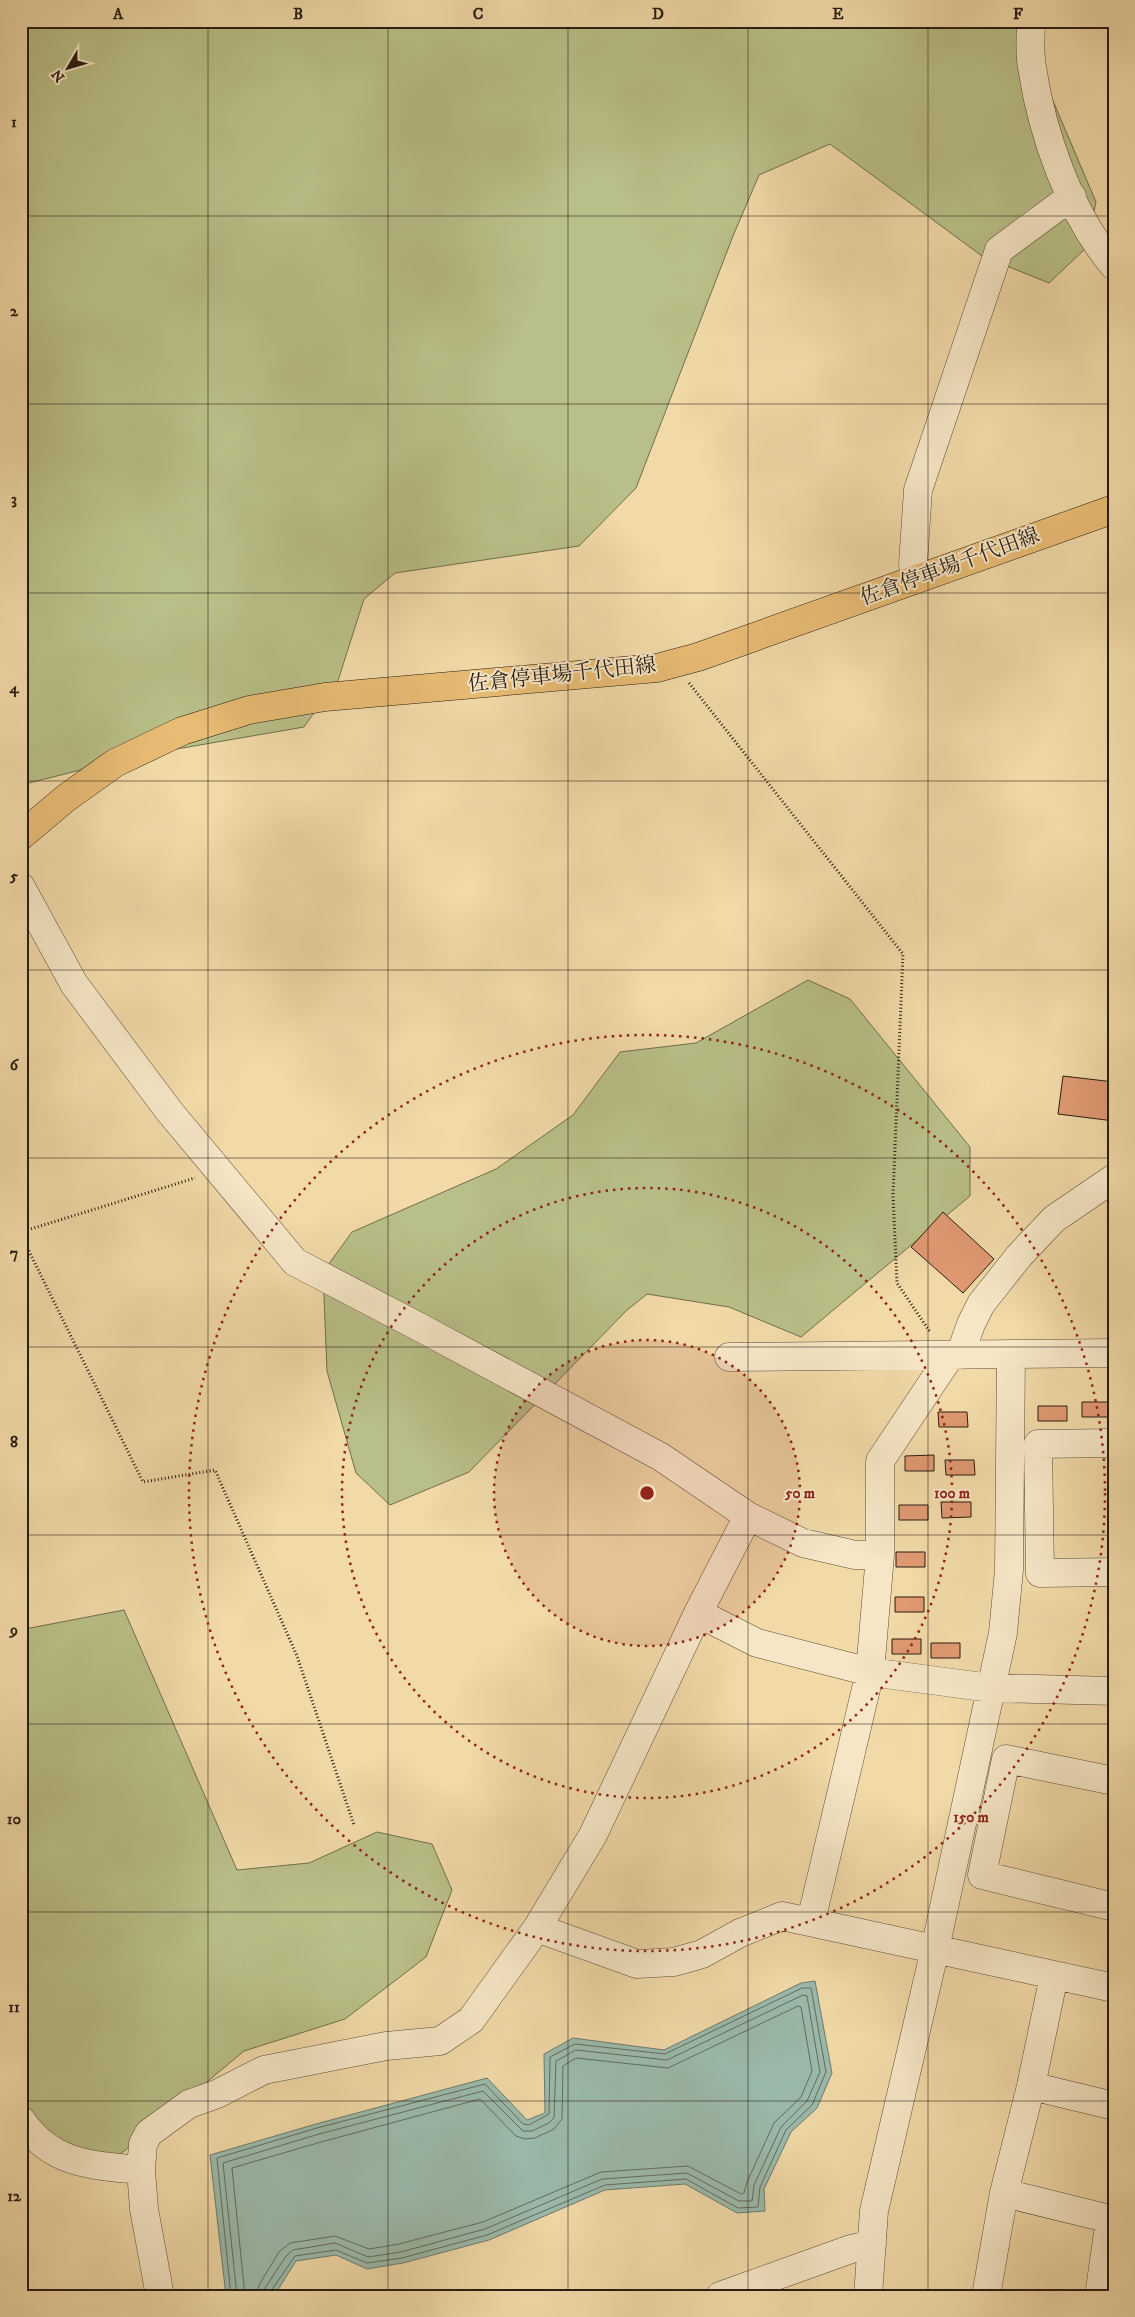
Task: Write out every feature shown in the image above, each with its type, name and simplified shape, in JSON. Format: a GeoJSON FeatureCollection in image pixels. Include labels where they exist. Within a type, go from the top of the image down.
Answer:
{"type":"FeatureCollection","features":[{"type":"Feature","properties":{"kind":"main road","name":"佐倉停車場千代田線"},"geometry":{"type":"LineString","coordinates":[[21,836],[66,798],[115,763],[182,731],[249,710],[325,697],[657,668],[698,658],[1114,509]]}},
{"type":"Feature","properties":{"kind":"street"},"geometry":{"type":"LineString","coordinates":[[1031,21],[1031,65],[1050,142],[1079,212],[1114,266]]}},
{"type":"Feature","properties":{"kind":"street"},"geometry":{"type":"LineString","coordinates":[[915,580],[913,564],[918,490],[999,250],[1072,196]]}},
{"type":"Feature","properties":{"kind":"street"},"geometry":{"type":"LineString","coordinates":[[21,887],[74,984],[168,1111],[295,1262],[432,1333],[661,1457],[748,1516],[803,1543],[855,1555],[880,1555]]}},
{"type":"Feature","properties":{"kind":"street"},"geometry":{"type":"LineString","coordinates":[[812,1921],[870,1672],[880,1555],[880,1462],[955,1356],[981,1304],[1019,1256],[1054,1219],[1114,1178]]}},
{"type":"Feature","properties":{"kind":"street"},"geometry":{"type":"LineString","coordinates":[[729,1357],[1114,1353]]}},
{"type":"Feature","properties":{"kind":"street"},"geometry":{"type":"LineString","coordinates":[[868,2296],[874,2211],[935,1949],[1003,1633],[1010,1570],[1011,1354]]}},
{"type":"Feature","properties":{"kind":"street"},"geometry":{"type":"LineString","coordinates":[[1114,1443],[1038,1444],[1040,1573],[1114,1572]]}},
{"type":"Feature","properties":{"kind":"street"},"geometry":{"type":"LineString","coordinates":[[160,2296],[144,2209],[141,2170],[144,2144],[149,2133],[189,2104],[217,2094],[264,2070],[386,2046],[440,2041],[471,2020],[537,1928],[593,1835],[698,1613],[748,1516]]}},
{"type":"Feature","properties":{"kind":"street"},"geometry":{"type":"LineString","coordinates":[[698,1613],[757,1643],[870,1672],[991,1688],[1114,1691]]}},
{"type":"Feature","properties":{"kind":"street"},"geometry":{"type":"LineString","coordinates":[[1114,1781],[1006,1759],[982,1875],[1114,1907]]}},
{"type":"Feature","properties":{"kind":"street"},"geometry":{"type":"LineString","coordinates":[[537,1928],[637,1964],[674,1962],[702,1954],[740,1933],[782,1916],[1114,1988]]}},
{"type":"Feature","properties":{"kind":"street"},"geometry":{"type":"LineString","coordinates":[[986,2296],[1004,2193],[1031,2086],[1054,1976]]}},
{"type":"Feature","properties":{"kind":"street"},"geometry":{"type":"LineString","coordinates":[[1031,2086],[1114,2106]]}},
{"type":"Feature","properties":{"kind":"street"},"geometry":{"type":"LineString","coordinates":[[21,2120],[33,2137],[65,2158],[93,2165],[141,2170]]}},
{"type":"Feature","properties":{"kind":"street"},"geometry":{"type":"LineString","coordinates":[[1004,2193],[1112,2219],[1099,2296]]}},
{"type":"Feature","properties":{"kind":"street"},"geometry":{"type":"LineString","coordinates":[[720,2296],[851,2249],[872,2244]]}},
{"type":"Feature","properties":{"kind":"path"},"geometry":{"type":"LineString","coordinates":[[673,663],[903,954],[893,1196],[897,1283],[920,1319],[955,1356]]}},
{"type":"Feature","properties":{"kind":"path"},"geometry":{"type":"LineString","coordinates":[[219,1171],[21,1234],[143,1482],[215,1470],[297,1656],[354,1825]]}},
{"type":"Feature","properties":{"kind":"green space"},"geometry":{"type":"Polygon","coordinates":[[[21,21],[1019,21],[1096,202],[1086,248],[1049,283],[982,256],[830,144],[759,175],[733,236],[636,488],[579,546],[395,573],[364,599],[335,690],[325,697],[304,727],[136,756],[21,785],[21,21]]]}},
{"type":"Feature","properties":{"kind":"green space"},"geometry":{"type":"Polygon","coordinates":[[[808,980],[850,999],[970,1147],[970,1196],[801,1337],[729,1307],[647,1294],[626,1311],[469,1472],[390,1505],[356,1473],[327,1371],[323,1272],[352,1232],[496,1169],[573,1115],[620,1052],[696,1043],[808,980]]]}},
{"type":"Feature","properties":{"kind":"green space"},"geometry":{"type":"Polygon","coordinates":[[[124,1610],[237,1870],[309,1863],[377,1832],[432,1844],[452,1890],[426,1957],[345,2019],[244,2051],[105,2167],[21,2141],[21,1617],[25,1629],[124,1610]]]}},
{"type":"Feature","properties":{"kind":"water"},"geometry":{"type":"Polygon","coordinates":[[[815,1981],[832,2073],[817,2108],[791,2132],[764,2189],[765,2211],[737,2213],[685,2184],[605,2190],[489,2240],[403,2263],[367,2269],[336,2255],[296,2261],[274,2296],[226,2296],[210,2155],[487,2078],[527,2120],[545,2113],[544,2054],[573,2038],[664,2050],[801,1983],[815,1981]]]}},
{"type":"Feature","properties":{"kind":"building"},"geometry":{"type":"Polygon","coordinates":[[[1063,1076],[1114,1082],[1114,1121],[1058,1114],[1063,1076]]]}},
{"type":"Feature","properties":{"kind":"building"},"geometry":{"type":"Polygon","coordinates":[[[943,1212],[994,1259],[963,1293],[911,1247],[943,1212]]]}},
{"type":"Feature","properties":{"kind":"building"},"geometry":{"type":"Polygon","coordinates":[[[1082,1402],[1111,1402],[1111,1417],[1082,1417],[1082,1402]]]}},
{"type":"Feature","properties":{"kind":"building"},"geometry":{"type":"Polygon","coordinates":[[[1038,1406],[1067,1406],[1067,1421],[1038,1421],[1038,1406]]]}},
{"type":"Feature","properties":{"kind":"building"},"geometry":{"type":"Polygon","coordinates":[[[938,1412],[967,1412],[968,1427],[939,1427],[938,1412]]]}},
{"type":"Feature","properties":{"kind":"building"},"geometry":{"type":"Polygon","coordinates":[[[934,1455],[934,1471],[905,1471],[905,1456],[934,1455]]]}},
{"type":"Feature","properties":{"kind":"building"},"geometry":{"type":"Polygon","coordinates":[[[945,1460],[974,1460],[975,1475],[946,1475],[945,1460]]]}},
{"type":"Feature","properties":{"kind":"building"},"geometry":{"type":"Polygon","coordinates":[[[941,1502],[971,1502],[971,1517],[942,1518],[941,1502]]]}},
{"type":"Feature","properties":{"kind":"building"},"geometry":{"type":"Polygon","coordinates":[[[899,1505],[928,1505],[928,1520],[899,1520],[899,1505]]]}},
{"type":"Feature","properties":{"kind":"building"},"geometry":{"type":"Polygon","coordinates":[[[896,1552],[925,1552],[925,1567],[896,1567],[896,1552]]]}},
{"type":"Feature","properties":{"kind":"building"},"geometry":{"type":"Polygon","coordinates":[[[895,1597],[924,1597],[924,1612],[895,1612],[895,1597]]]}},
{"type":"Feature","properties":{"kind":"building"},"geometry":{"type":"Polygon","coordinates":[[[892,1639],[921,1639],[921,1654],[892,1654],[892,1639]]]}},
{"type":"Feature","properties":{"kind":"building"},"geometry":{"type":"Polygon","coordinates":[[[931,1643],[960,1643],[960,1658],[931,1658],[931,1643]]]}}]}
